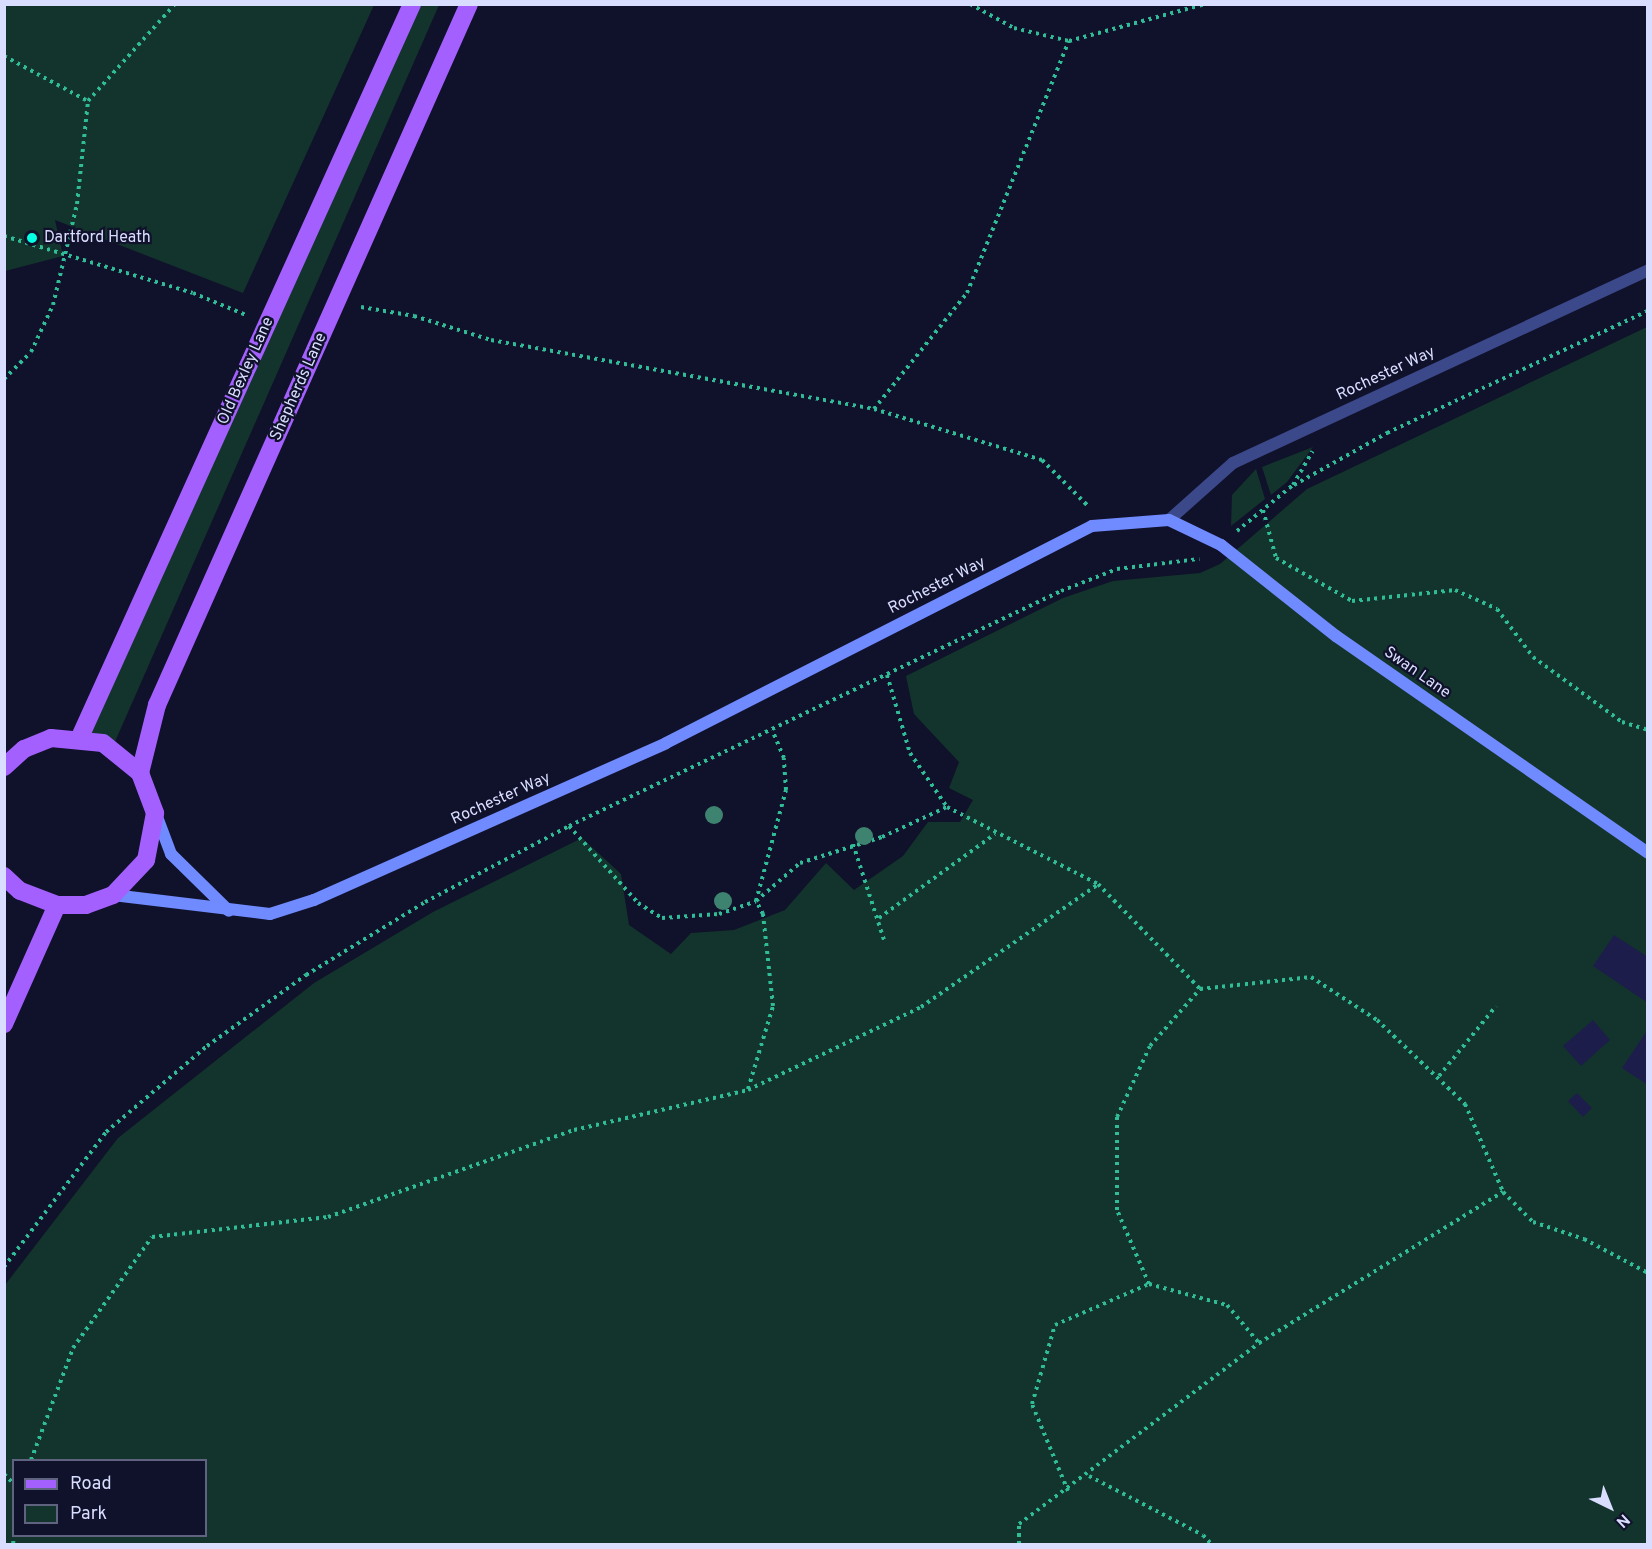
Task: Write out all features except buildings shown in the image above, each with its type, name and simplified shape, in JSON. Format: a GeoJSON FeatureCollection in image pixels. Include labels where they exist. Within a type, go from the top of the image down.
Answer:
{"type":"FeatureCollection","features":[{"type":"Feature","properties":{"kind":"main road","name":"Old Bexley Lane"},"geometry":{"type":"LineString","coordinates":[[80,737],[412,4]]}},
{"type":"Feature","properties":{"kind":"main road","name":"Shepherds Lane"},"geometry":{"type":"LineString","coordinates":[[140,773],[157,705],[469,4]]}},
{"type":"Feature","properties":{"kind":"main road"},"geometry":{"type":"LineString","coordinates":[[4,767],[24,749],[51,738],[80,737],[110,747],[140,773],[155,813],[146,860],[113,894],[86,905],[57,905],[20,891],[5,877]]}},
{"type":"Feature","properties":{"kind":"main road"},"geometry":{"type":"LineString","coordinates":[[4,1024],[57,905]]}},
{"type":"Feature","properties":{"kind":"street","name":"Rochester Way"},"geometry":{"type":"LineString","coordinates":[[113,894],[230,911],[270,914],[314,900],[666,743],[1092,525],[1169,520],[1233,463],[1647,270]]}},
{"type":"Feature","properties":{"kind":"street","name":"Swan Lane"},"geometry":{"type":"LineString","coordinates":[[1169,520],[1221,545],[1336,636],[1647,853]]}},
{"type":"Feature","properties":{"kind":"street"},"geometry":{"type":"LineString","coordinates":[[155,813],[171,854],[230,911]]}},
{"type":"Feature","properties":{"kind":"path"},"geometry":{"type":"LineString","coordinates":[[970,4],[1014,28],[1069,41],[1204,4]]}},
{"type":"Feature","properties":{"kind":"path"},"geometry":{"type":"LineString","coordinates":[[4,379],[31,352],[53,305],[77,204],[88,100],[172,6]]}},
{"type":"Feature","properties":{"kind":"path"},"geometry":{"type":"LineString","coordinates":[[874,409],[967,293],[1069,41]]}},
{"type":"Feature","properties":{"kind":"path"},"geometry":{"type":"LineString","coordinates":[[4,56],[88,100]]}},
{"type":"Feature","properties":{"kind":"path"},"geometry":{"type":"LineString","coordinates":[[4,236],[63,256],[193,293],[267,324]]}},
{"type":"Feature","properties":{"kind":"path"},"geometry":{"type":"LineString","coordinates":[[337,301],[414,316],[491,340],[874,409],[1042,460],[1107,524]]}},
{"type":"Feature","properties":{"kind":"path"},"geometry":{"type":"LineString","coordinates":[[4,1267],[106,1132],[207,1046],[306,975],[425,902],[569,826],[1106,573],[1152,562],[1195,562],[1221,545],[1293,485],[1387,433],[1647,311]]}},
{"type":"Feature","properties":{"kind":"path"},"geometry":{"type":"LineString","coordinates":[[1293,485],[1331,418]]}},
{"type":"Feature","properties":{"kind":"path"},"geometry":{"type":"LineString","coordinates":[[1263,510],[1276,558],[1352,601],[1455,590],[1497,609],[1533,657],[1622,722],[1647,730]]}},
{"type":"Feature","properties":{"kind":"path"},"geometry":{"type":"LineString","coordinates":[[887,675],[910,753],[947,807],[995,834],[1098,884],[1200,989]]}},
{"type":"Feature","properties":{"kind":"path"},"geometry":{"type":"LineString","coordinates":[[748,1090],[773,1006],[763,914],[756,902],[786,790],[784,758],[772,730]]}},
{"type":"Feature","properties":{"kind":"path"},"geometry":{"type":"LineString","coordinates":[[569,826],[638,903],[662,918],[718,914],[756,902],[800,863],[947,807]]}},
{"type":"Feature","properties":{"kind":"path"},"geometry":{"type":"LineString","coordinates":[[879,918],[995,834]]}},
{"type":"Feature","properties":{"kind":"path"},"geometry":{"type":"LineString","coordinates":[[853,844],[879,918],[885,943]]}},
{"type":"Feature","properties":{"kind":"path"},"geometry":{"type":"LineString","coordinates":[[32,1459],[73,1348],[152,1237],[328,1217],[574,1130],[748,1090],[921,1007],[1098,884]]}},
{"type":"Feature","properties":{"kind":"path"},"geometry":{"type":"LineString","coordinates":[[1149,1284],[1118,1209],[1117,1117],[1150,1046],[1200,989],[1311,977],[1377,1020],[1439,1076],[1465,1104],[1503,1191],[1533,1222],[1584,1239],[1647,1274]]}},
{"type":"Feature","properties":{"kind":"path"},"geometry":{"type":"LineString","coordinates":[[1439,1076],[1496,1006]]}},
{"type":"Feature","properties":{"kind":"path"},"geometry":{"type":"LineString","coordinates":[[1018,1545],[1020,1524],[1089,1476],[1259,1343],[1503,1191]]}},
{"type":"Feature","properties":{"kind":"path"},"geometry":{"type":"LineString","coordinates":[[1068,1491],[1032,1404],[1055,1325],[1149,1284],[1227,1305],[1259,1343]]}},
{"type":"Feature","properties":{"kind":"path"},"geometry":{"type":"LineString","coordinates":[[1089,1476],[1203,1535],[1211,1545]]}},
{"type":"Feature","properties":{"kind":"green space"},"geometry":{"type":"Polygon","coordinates":[[[5,4],[374,5],[243,293],[55,220],[63,256],[5,271],[5,4]]]}},
{"type":"Feature","properties":{"kind":"green space"},"geometry":{"type":"Polygon","coordinates":[[[416,5],[439,5],[114,744],[86,731],[416,5]]]}},
{"type":"Feature","properties":{"kind":"green space"},"geometry":{"type":"Polygon","coordinates":[[[1647,327],[1647,1544],[5,1544],[5,1285],[118,1138],[314,983],[433,912],[582,838],[621,874],[629,925],[671,954],[691,933],[734,930],[785,910],[826,863],[854,890],[903,856],[928,822],[960,822],[973,800],[949,788],[959,762],[914,714],[906,676],[1063,598],[1113,581],[1200,573],[1220,564],[1307,489],[1647,327]]]}},
{"type":"Feature","properties":{"kind":"green space"},"geometry":{"type":"Polygon","coordinates":[[[1313,447],[1287,482],[1271,495],[1262,467],[1313,447]]]}},
{"type":"Feature","properties":{"kind":"green space"},"geometry":{"type":"Polygon","coordinates":[[[1256,469],[1265,499],[1231,526],[1232,495],[1256,469]]]}},
{"type":"Feature","properties":{"kind":"place","name":"Dartford Heath"},"geometry":{"type":"Point","coordinates":[32,238]}}]}
